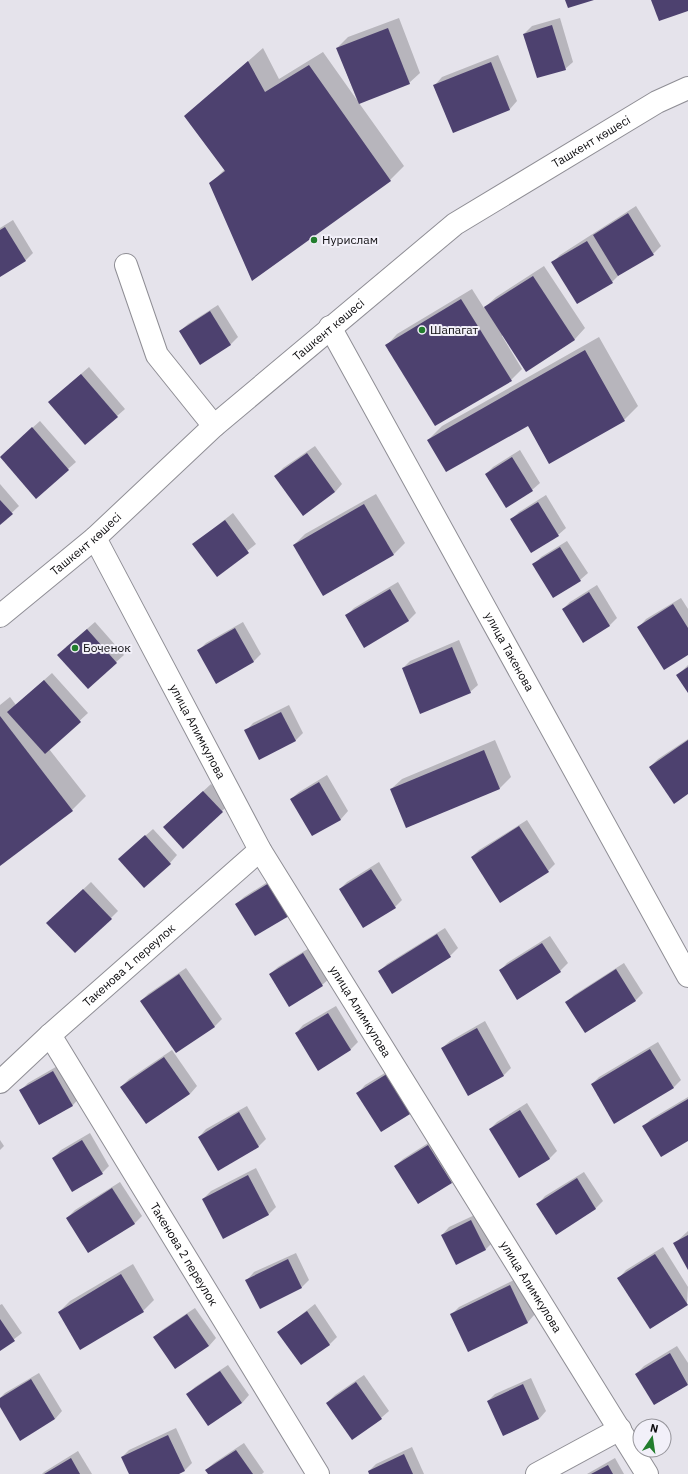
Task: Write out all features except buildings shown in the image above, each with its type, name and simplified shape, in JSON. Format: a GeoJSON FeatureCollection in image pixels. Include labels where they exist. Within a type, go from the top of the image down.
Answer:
{"type":"FeatureCollection","features":[{"type":"Feature","properties":{"kind":"street","name":"Ташкент көшесі"},"geometry":{"type":"LineString","coordinates":[[0,616],[95,538],[214,426],[330,327],[455,224],[658,102],[688,88]]}},
{"type":"Feature","properties":{"kind":"street"},"geometry":{"type":"LineString","coordinates":[[126,265],[157,355],[214,426]]}},
{"type":"Feature","properties":{"kind":"street","name":"улица Такенова"},"geometry":{"type":"LineString","coordinates":[[330,327],[685,966]]}},
{"type":"Feature","properties":{"kind":"street","name":"улица Алимкулова"},"geometry":{"type":"LineString","coordinates":[[95,538],[260,850],[647,1474]]}},
{"type":"Feature","properties":{"kind":"street","name":"Такенова 1 переулок"},"geometry":{"type":"LineString","coordinates":[[0,1082],[50,1034],[260,850]]}},
{"type":"Feature","properties":{"kind":"street","name":"Такенова 2 переулок"},"geometry":{"type":"LineString","coordinates":[[50,1034],[318,1474]]}},
{"type":"Feature","properties":{"kind":"street"},"geometry":{"type":"LineString","coordinates":[[537,1474],[620,1429]]}},
{"type":"Feature","properties":{"kind":"place","name":"Нурислам"},"geometry":{"type":"Point","coordinates":[314,240]}},
{"type":"Feature","properties":{"kind":"place","name":"Шапагат"},"geometry":{"type":"Point","coordinates":[422,330]}},
{"type":"Feature","properties":{"kind":"place","name":"Боченок"},"geometry":{"type":"Point","coordinates":[75,648]}}]}
